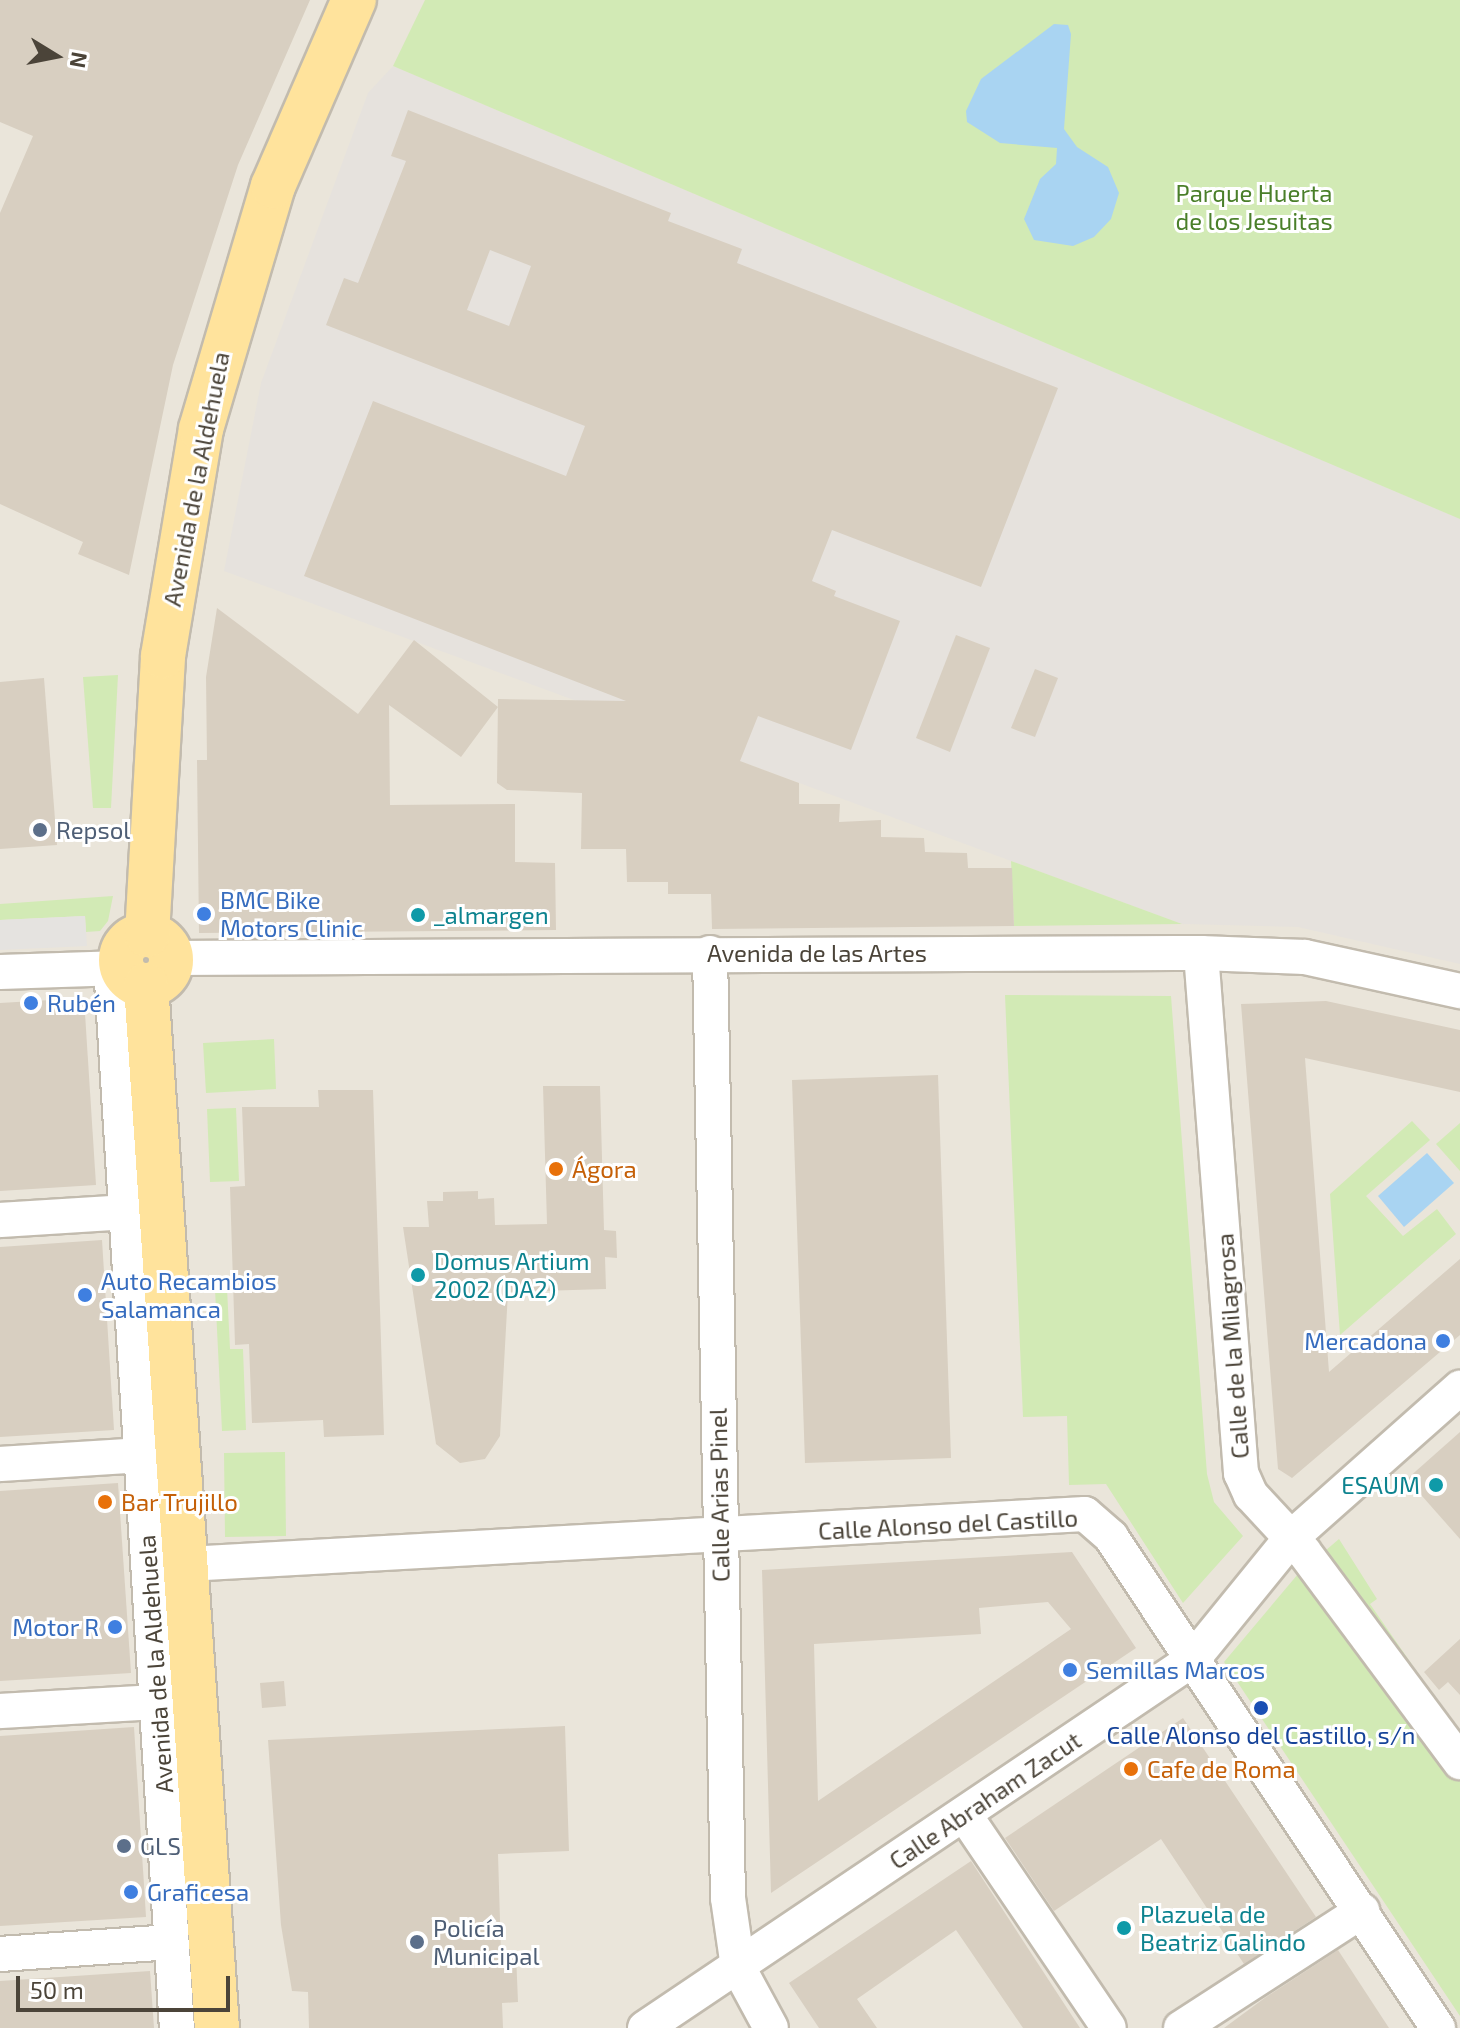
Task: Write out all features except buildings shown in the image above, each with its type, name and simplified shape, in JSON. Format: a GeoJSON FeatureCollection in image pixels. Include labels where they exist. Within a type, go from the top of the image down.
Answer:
{"type":"FeatureCollection","features":[{"type":"Feature","properties":{"kind":"main road","name":"Avenida de la Aldehuela"},"geometry":{"type":"LineString","coordinates":[[217,2028],[187,1564],[139,962],[163,656],[201,429],[273,186],[354,0]]}},
{"type":"Feature","properties":{"kind":"street","name":"Avenida de las Artes"},"geometry":{"type":"LineString","coordinates":[[0,972],[139,962],[710,953],[1201,953],[1305,957],[1460,991]]}},
{"type":"Feature","properties":{"kind":"street","name":"Calle Arias Pinel"},"geometry":{"type":"LineString","coordinates":[[710,953],[728,1898],[738,1967],[771,2028]]}},
{"type":"Feature","properties":{"kind":"street","name":"Calle de la Milagrosa"},"geometry":{"type":"LineString","coordinates":[[1201,953],[1241,1473],[1251,1495],[1292,1537],[1460,1762]]}},
{"type":"Feature","properties":{"kind":"street","name":"Avenida de la Aldehuela"},"geometry":{"type":"LineString","coordinates":[[139,962],[127,1212],[177,2028]]}},
{"type":"Feature","properties":{"kind":"street"},"geometry":{"type":"LineString","coordinates":[[0,1220],[127,1212]]}},
{"type":"Feature","properties":{"kind":"street","name":"Calle Abraham Zacut"},"geometry":{"type":"LineString","coordinates":[[645,2028],[1192,1660],[1292,1537],[1460,1388]]}},
{"type":"Feature","properties":{"kind":"street"},"geometry":{"type":"LineString","coordinates":[[0,1464],[142,1455]]}},
{"type":"Feature","properties":{"kind":"street","name":"Calle Alonso del Castillo"},"geometry":{"type":"LineString","coordinates":[[187,1564],[719,1538],[1085,1514],[1111,1537],[1438,2028]]}},
{"type":"Feature","properties":{"kind":"street"},"geometry":{"type":"LineString","coordinates":[[0,1711],[157,1702]]}},
{"type":"Feature","properties":{"kind":"street"},"geometry":{"type":"LineString","coordinates":[[964,1814],[1109,2028]]}},
{"type":"Feature","properties":{"kind":"street"},"geometry":{"type":"LineString","coordinates":[[1181,2028],[1362,1911]]}},
{"type":"Feature","properties":{"kind":"street"},"geometry":{"type":"LineString","coordinates":[[0,1954],[172,1942]]}},
{"type":"Feature","properties":{"kind":"shaded area"},"geometry":{"type":"Polygon","coordinates":[[[0,0],[1460,0],[1460,2028],[0,2028],[0,0]]]}},
{"type":"Feature","properties":{"kind":"shaded area"},"geometry":{"type":"Polygon","coordinates":[[[393,66],[1460,519],[1460,964],[1298,927],[1182,924],[224,571],[261,383],[368,93],[393,66]]]}},
{"type":"Feature","properties":{"kind":"shaded area"},"geometry":{"type":"Polygon","coordinates":[[[85,916],[87,946],[0,950],[0,920],[85,916]]]}},
{"type":"Feature","properties":{"kind":"green space","name":"Parque Huerta de los Jesuitas"},"geometry":{"type":"Polygon","coordinates":[[[425,0],[1460,0],[1460,519],[393,66],[425,0]]]}},
{"type":"Feature","properties":{"kind":"green space"},"geometry":{"type":"Polygon","coordinates":[[[118,675],[111,808],[93,808],[83,677],[118,675]]]}},
{"type":"Feature","properties":{"kind":"green space"},"geometry":{"type":"Polygon","coordinates":[[[1011,861],[1182,924],[1014,926],[1011,861]]]}},
{"type":"Feature","properties":{"kind":"green space"},"geometry":{"type":"Polygon","coordinates":[[[113,896],[108,921],[100,931],[86,932],[85,916],[0,920],[0,904],[113,896]]]}},
{"type":"Feature","properties":{"kind":"green space"},"geometry":{"type":"Polygon","coordinates":[[[1005,995],[1171,996],[1207,1474],[1214,1502],[1243,1536],[1183,1603],[1106,1484],[1069,1485],[1067,1416],[1023,1417],[1005,995]]]}},
{"type":"Feature","properties":{"kind":"green space"},"geometry":{"type":"Polygon","coordinates":[[[274,1039],[276,1089],[206,1093],[203,1043],[274,1039]]]}},
{"type":"Feature","properties":{"kind":"green space"},"geometry":{"type":"Polygon","coordinates":[[[236,1108],[239,1181],[210,1182],[207,1109],[236,1108]]]}},
{"type":"Feature","properties":{"kind":"green space"},"geometry":{"type":"Polygon","coordinates":[[[1412,1121],[1430,1140],[1366,1196],[1403,1236],[1437,1209],[1456,1234],[1340,1335],[1330,1194],[1412,1121]]]}},
{"type":"Feature","properties":{"kind":"green space"},"geometry":{"type":"Polygon","coordinates":[[[1460,1123],[1460,1171],[1436,1144],[1460,1123]]]}},
{"type":"Feature","properties":{"kind":"green space"},"geometry":{"type":"Polygon","coordinates":[[[227,1288],[230,1349],[243,1349],[246,1430],[222,1431],[215,1289],[227,1288]]]}},
{"type":"Feature","properties":{"kind":"green space"},"geometry":{"type":"Polygon","coordinates":[[[285,1452],[286,1536],[225,1537],[224,1453],[285,1452]]]}},
{"type":"Feature","properties":{"kind":"green space"},"geometry":{"type":"Polygon","coordinates":[[[1339,1539],[1377,1599],[1370,1604],[1460,1734],[1460,2016],[1224,1662],[1298,1574],[1339,1539]]]}},
{"type":"Feature","properties":{"kind":"water"},"geometry":{"type":"Polygon","coordinates":[[[1054,24],[1068,25],[1071,34],[1064,129],[1077,147],[1108,167],[1119,193],[1111,219],[1094,237],[1073,246],[1034,240],[1024,219],[1040,179],[1056,164],[1057,148],[1000,143],[967,122],[966,111],[981,79],[1054,24]]]}},
{"type":"Feature","properties":{"kind":"water"},"geometry":{"type":"Polygon","coordinates":[[[1427,1153],[1454,1183],[1404,1227],[1378,1196],[1427,1153]]]}},
{"type":"Feature","properties":{"kind":"place","name":"Repsol"},"geometry":{"type":"Point","coordinates":[40,830]}},
{"type":"Feature","properties":{"kind":"place","name":"BMC Bike Motors Clinic"},"geometry":{"type":"Point","coordinates":[204,914]}},
{"type":"Feature","properties":{"kind":"place","name":"_almargen"},"geometry":{"type":"Point","coordinates":[418,915]}},
{"type":"Feature","properties":{"kind":"place","name":"Rubén"},"geometry":{"type":"Point","coordinates":[31,1003]}},
{"type":"Feature","properties":{"kind":"place","name":"Ágora"},"geometry":{"type":"Point","coordinates":[556,1169]}},
{"type":"Feature","properties":{"kind":"place","name":"Domus Artium 2002 (DA2)"},"geometry":{"type":"Point","coordinates":[418,1275]}},
{"type":"Feature","properties":{"kind":"place","name":"Auto Recambios Salamanca"},"geometry":{"type":"Point","coordinates":[85,1295]}},
{"type":"Feature","properties":{"kind":"place","name":"Mercadona"},"geometry":{"type":"Point","coordinates":[1443,1341]}},
{"type":"Feature","properties":{"kind":"place","name":"ESAUM"},"geometry":{"type":"Point","coordinates":[1436,1485]}},
{"type":"Feature","properties":{"kind":"place","name":"Bar Trujillo"},"geometry":{"type":"Point","coordinates":[105,1502]}},
{"type":"Feature","properties":{"kind":"place","name":"Motor R"},"geometry":{"type":"Point","coordinates":[115,1627]}},
{"type":"Feature","properties":{"kind":"place","name":"Semillas Marcos"},"geometry":{"type":"Point","coordinates":[1070,1670]}},
{"type":"Feature","properties":{"kind":"place","name":"Calle Alonso del Castillo, s/n"},"geometry":{"type":"Point","coordinates":[1261,1708]}},
{"type":"Feature","properties":{"kind":"place","name":"Cafe de Roma"},"geometry":{"type":"Point","coordinates":[1131,1769]}},
{"type":"Feature","properties":{"kind":"place","name":"GLS"},"geometry":{"type":"Point","coordinates":[124,1846]}},
{"type":"Feature","properties":{"kind":"place","name":"Graficesa"},"geometry":{"type":"Point","coordinates":[131,1892]}},
{"type":"Feature","properties":{"kind":"place","name":"Plazuela de Beatriz Galindo"},"geometry":{"type":"Point","coordinates":[1124,1928]}},
{"type":"Feature","properties":{"kind":"place","name":"Policía Municipal"},"geometry":{"type":"Point","coordinates":[417,1942]}}]}
